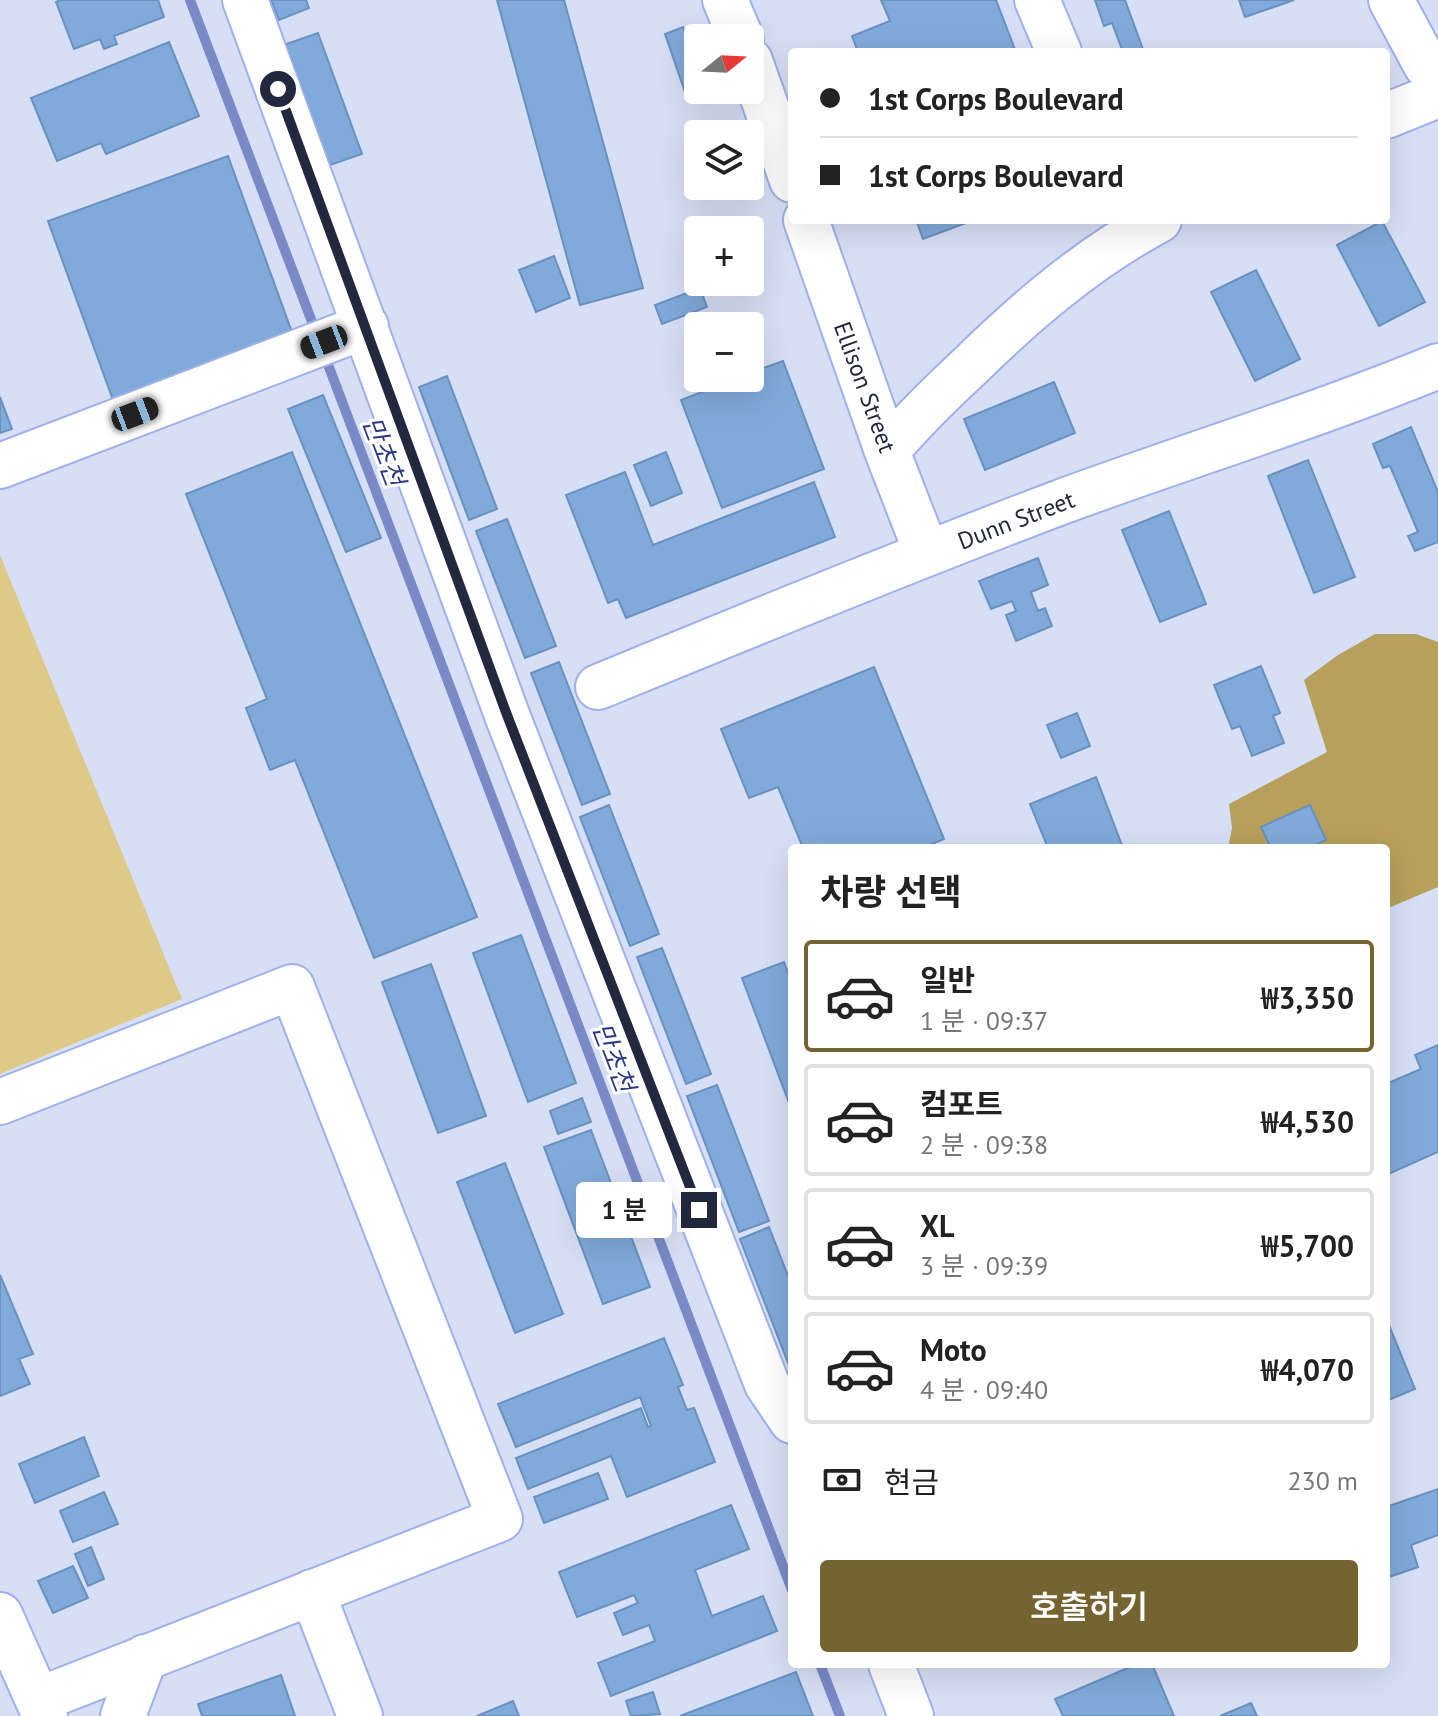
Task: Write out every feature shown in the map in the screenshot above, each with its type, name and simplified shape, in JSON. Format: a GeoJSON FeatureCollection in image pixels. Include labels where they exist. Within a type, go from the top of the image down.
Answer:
{"type":"FeatureCollection","features":[{"type":"Feature","properties":{"kind":"lane"},"geometry":{"type":"LineString","coordinates":[[245,0],[507,715],[767,1384],[788,1415]]}},
{"type":"Feature","properties":{"kind":"lane"},"geometry":{"type":"LineString","coordinates":[[725,0],[735,24]]}},
{"type":"Feature","properties":{"kind":"lane"},"geometry":{"type":"LineString","coordinates":[[1037,0],[1057,48]]}},
{"type":"Feature","properties":{"kind":"lane"},"geometry":{"type":"LineString","coordinates":[[1391,0],[1426,65],[1438,76]]}},
{"type":"Feature","properties":{"kind":"lane"},"geometry":{"type":"LineString","coordinates":[[1390,114],[1438,95]]}},
{"type":"Feature","properties":{"kind":"lane"},"geometry":{"type":"LineString","coordinates":[[764,101],[788,169]]}},
{"type":"Feature","properties":{"kind":"lane","name":"Ellison Street"},"geometry":{"type":"LineString","coordinates":[[807,224],[887,451],[927,554]]}},
{"type":"Feature","properties":{"kind":"lane"},"geometry":{"type":"LineString","coordinates":[[887,451],[919,413],[1006,330],[1141,224]]}},
{"type":"Feature","properties":{"kind":"lane"},"geometry":{"type":"LineString","coordinates":[[0,466],[366,326]]}},
{"type":"Feature","properties":{"kind":"lane","name":"Dunn Street"},"geometry":{"type":"LineString","coordinates":[[598,687],[1078,496],[1382,389],[1438,366]]}},
{"type":"Feature","properties":{"kind":"lane"},"geometry":{"type":"LineString","coordinates":[[0,1102],[292,987],[500,1519],[145,1657],[41,1708],[0,1615]]}},
{"type":"Feature","properties":{"kind":"lane"},"geometry":{"type":"LineString","coordinates":[[312,1592],[360,1716]]}},
{"type":"Feature","properties":{"kind":"lane"},"geometry":{"type":"LineString","coordinates":[[123,1716],[145,1657]]}},
{"type":"Feature","properties":{"kind":"lane"},"geometry":{"type":"LineString","coordinates":[[893,1668],[911,1716]]}},
{"type":"Feature","properties":{"kind":"shaded area"},"geometry":{"type":"Polygon","coordinates":[[[0,555],[182,999],[0,1074],[0,555]]]}},
{"type":"Feature","properties":{"kind":"shaded area"},"geometry":{"type":"Polygon","coordinates":[[[1375,634],[1416,634],[1438,642],[1438,887],[1390,907],[1390,844],[1229,844],[1232,828],[1229,804],[1327,752],[1304,680],[1338,655],[1375,634]]]}},
{"type":"Feature","properties":{"kind":"building"},"geometry":{"type":"Polygon","coordinates":[[[158,0],[164,17],[114,36],[117,44],[104,49],[100,39],[74,49],[56,2],[158,0]]]}},
{"type":"Feature","properties":{"kind":"building"},"geometry":{"type":"Polygon","coordinates":[[[271,0],[306,0],[309,8],[279,20],[271,0]]]}},
{"type":"Feature","properties":{"kind":"building"},"geometry":{"type":"Polygon","coordinates":[[[497,0],[564,0],[643,288],[580,305],[497,0]]]}},
{"type":"Feature","properties":{"kind":"building"},"geometry":{"type":"Polygon","coordinates":[[[881,0],[996,0],[1014,48],[856,48],[852,36],[890,21],[881,0]]]}},
{"type":"Feature","properties":{"kind":"building"},"geometry":{"type":"Polygon","coordinates":[[[1095,0],[1125,0],[1143,48],[1121,48],[1112,23],[1104,26],[1095,0]]]}},
{"type":"Feature","properties":{"kind":"building"},"geometry":{"type":"Polygon","coordinates":[[[1239,0],[1294,0],[1245,17],[1239,0]]]}},
{"type":"Feature","properties":{"kind":"building"},"geometry":{"type":"Polygon","coordinates":[[[683,27],[684,89],[665,34],[683,27]]]}},
{"type":"Feature","properties":{"kind":"building"},"geometry":{"type":"Polygon","coordinates":[[[318,33],[362,154],[330,165],[286,44],[318,33]]]}},
{"type":"Feature","properties":{"kind":"building"},"geometry":{"type":"Polygon","coordinates":[[[169,42],[199,116],[106,154],[101,143],[57,161],[31,98],[169,42]]]}},
{"type":"Feature","properties":{"kind":"building"},"geometry":{"type":"Polygon","coordinates":[[[228,156],[293,335],[113,400],[48,221],[228,156]]]}},
{"type":"Feature","properties":{"kind":"building"},"geometry":{"type":"Polygon","coordinates":[[[917,224],[963,224],[923,239],[917,224]]]}},
{"type":"Feature","properties":{"kind":"building"},"geometry":{"type":"Polygon","coordinates":[[[1376,224],[1384,224],[1425,302],[1379,326],[1337,245],[1376,224]]]}},
{"type":"Feature","properties":{"kind":"building"},"geometry":{"type":"Polygon","coordinates":[[[554,256],[570,298],[536,312],[519,270],[554,256]]]}},
{"type":"Feature","properties":{"kind":"building"},"geometry":{"type":"Polygon","coordinates":[[[1256,270],[1300,359],[1255,381],[1211,292],[1256,270]]]}},
{"type":"Feature","properties":{"kind":"building"},"geometry":{"type":"Polygon","coordinates":[[[684,294],[703,296],[707,307],[684,312],[684,316],[662,324],[655,305],[684,294]]]}},
{"type":"Feature","properties":{"kind":"building"},"geometry":{"type":"Polygon","coordinates":[[[783,361],[824,469],[722,508],[681,400],[702,392],[764,392],[764,368],[783,361]]]}},
{"type":"Feature","properties":{"kind":"building"},"geometry":{"type":"Polygon","coordinates":[[[447,376],[497,509],[469,520],[419,387],[447,376]]]}},
{"type":"Feature","properties":{"kind":"building"},"geometry":{"type":"Polygon","coordinates":[[[1054,382],[1075,433],[985,470],[964,419],[1054,382]]]}},
{"type":"Feature","properties":{"kind":"building"},"geometry":{"type":"Polygon","coordinates":[[[323,395],[381,538],[346,552],[288,409],[323,395]]]}},
{"type":"Feature","properties":{"kind":"building"},"geometry":{"type":"Polygon","coordinates":[[[0,397],[12,429],[0,433],[0,397]]]}},
{"type":"Feature","properties":{"kind":"building"},"geometry":{"type":"Polygon","coordinates":[[[1411,427],[1438,492],[1438,542],[1415,551],[1408,536],[1418,532],[1390,466],[1383,468],[1373,444],[1411,427]]]}},
{"type":"Feature","properties":{"kind":"building"},"geometry":{"type":"Polygon","coordinates":[[[292,452],[477,917],[374,958],[295,760],[270,770],[246,708],[267,699],[186,494],[292,452]]]}},
{"type":"Feature","properties":{"kind":"building"},"geometry":{"type":"Polygon","coordinates":[[[666,452],[682,493],[651,506],[634,465],[666,452]]]}},
{"type":"Feature","properties":{"kind":"building"},"geometry":{"type":"Polygon","coordinates":[[[1308,460],[1355,577],[1314,593],[1268,476],[1308,460]]]}},
{"type":"Feature","properties":{"kind":"building"},"geometry":{"type":"Polygon","coordinates":[[[625,472],[653,545],[814,482],[835,537],[626,618],[618,599],[608,603],[566,495],[625,472]]]}},
{"type":"Feature","properties":{"kind":"building"},"geometry":{"type":"Polygon","coordinates":[[[1169,511],[1206,604],[1160,622],[1122,530],[1169,511]]]}},
{"type":"Feature","properties":{"kind":"building"},"geometry":{"type":"Polygon","coordinates":[[[507,519],[556,646],[525,658],[476,531],[507,519]]]}},
{"type":"Feature","properties":{"kind":"building"},"geometry":{"type":"Polygon","coordinates":[[[1038,558],[1048,585],[1031,592],[1038,611],[1045,608],[1052,626],[1016,641],[1006,615],[1016,611],[1012,601],[991,609],[979,581],[1038,558]]]}},
{"type":"Feature","properties":{"kind":"building"},"geometry":{"type":"Polygon","coordinates":[[[559,662],[610,794],[582,805],[531,673],[559,662]]]}},
{"type":"Feature","properties":{"kind":"building"},"geometry":{"type":"Polygon","coordinates":[[[1261,666],[1280,713],[1273,716],[1284,743],[1252,756],[1240,726],[1232,729],[1214,685],[1261,666]]]}},
{"type":"Feature","properties":{"kind":"building"},"geometry":{"type":"Polygon","coordinates":[[[874,667],[944,839],[932,844],[801,844],[778,787],[749,798],[721,729],[874,667]]]}},
{"type":"Feature","properties":{"kind":"building"},"geometry":{"type":"Polygon","coordinates":[[[1077,713],[1090,746],[1061,758],[1047,725],[1077,713]]]}},
{"type":"Feature","properties":{"kind":"building"},"geometry":{"type":"Polygon","coordinates":[[[1096,777],[1121,844],[1046,844],[1030,804],[1096,777]]]}},
{"type":"Feature","properties":{"kind":"building"},"geometry":{"type":"Polygon","coordinates":[[[609,805],[659,934],[630,946],[580,817],[609,805]]]}},
{"type":"Feature","properties":{"kind":"building"},"geometry":{"type":"Polygon","coordinates":[[[1310,805],[1326,840],[1318,844],[1269,844],[1261,827],[1310,805]]]}},
{"type":"Feature","properties":{"kind":"building"},"geometry":{"type":"Polygon","coordinates":[[[521,935],[576,1083],[528,1102],[473,953],[521,935]]]}},
{"type":"Feature","properties":{"kind":"building"},"geometry":{"type":"Polygon","coordinates":[[[662,948],[711,1074],[686,1084],[637,957],[662,948]]]}},
{"type":"Feature","properties":{"kind":"building"},"geometry":{"type":"Polygon","coordinates":[[[784,962],[788,973],[788,1100],[742,978],[784,962]]]}},
{"type":"Feature","properties":{"kind":"building"},"geometry":{"type":"Polygon","coordinates":[[[431,964],[486,1116],[438,1133],[382,982],[431,964]]]}},
{"type":"Feature","properties":{"kind":"building"},"geometry":{"type":"Polygon","coordinates":[[[1438,1045],[1438,1152],[1390,1173],[1390,1082],[1421,1069],[1415,1055],[1438,1045]]]}},
{"type":"Feature","properties":{"kind":"building"},"geometry":{"type":"Polygon","coordinates":[[[717,1085],[769,1221],[739,1232],[687,1096],[717,1085]]]}},
{"type":"Feature","properties":{"kind":"building"},"geometry":{"type":"Polygon","coordinates":[[[582,1098],[591,1122],[558,1134],[550,1111],[582,1098]]]}},
{"type":"Feature","properties":{"kind":"building"},"geometry":{"type":"Polygon","coordinates":[[[591,1130],[650,1287],[603,1304],[544,1147],[591,1130]]]}},
{"type":"Feature","properties":{"kind":"building"},"geometry":{"type":"Polygon","coordinates":[[[505,1163],[563,1314],[515,1333],[457,1182],[505,1163]]]}},
{"type":"Feature","properties":{"kind":"building"},"geometry":{"type":"Polygon","coordinates":[[[769,1227],[788,1276],[788,1363],[740,1239],[769,1227]]]}},
{"type":"Feature","properties":{"kind":"building"},"geometry":{"type":"Polygon","coordinates":[[[0,1275],[33,1354],[19,1359],[30,1384],[0,1396],[0,1275]]]}},
{"type":"Feature","properties":{"kind":"building"},"geometry":{"type":"Polygon","coordinates":[[[1390,1328],[1415,1389],[1390,1399],[1390,1328]]]}},
{"type":"Feature","properties":{"kind":"building"},"geometry":{"type":"Polygon","coordinates":[[[664,1338],[683,1385],[678,1387],[687,1410],[694,1408],[715,1462],[627,1497],[611,1456],[528,1489],[516,1458],[641,1408],[648,1427],[651,1426],[640,1397],[516,1447],[498,1404],[664,1338]]]}},
{"type":"Feature","properties":{"kind":"building"},"geometry":{"type":"Polygon","coordinates":[[[84,1437],[99,1476],[35,1503],[19,1464],[84,1437]]]}},
{"type":"Feature","properties":{"kind":"building"},"geometry":{"type":"Polygon","coordinates":[[[598,1473],[608,1499],[544,1523],[534,1497],[598,1473]]]}},
{"type":"Feature","properties":{"kind":"building"},"geometry":{"type":"Polygon","coordinates":[[[1438,1489],[1438,1535],[1411,1545],[1418,1567],[1390,1577],[1390,1506],[1438,1489]]]}},
{"type":"Feature","properties":{"kind":"building"},"geometry":{"type":"Polygon","coordinates":[[[104,1492],[118,1524],[73,1542],[60,1511],[104,1492]]]}},
{"type":"Feature","properties":{"kind":"building"},"geometry":{"type":"Polygon","coordinates":[[[731,1505],[749,1549],[695,1570],[712,1616],[763,1596],[777,1631],[611,1696],[598,1663],[655,1641],[649,1625],[623,1635],[614,1613],[638,1603],[634,1595],[577,1617],[559,1572],[731,1505]]]}},
{"type":"Feature","properties":{"kind":"building"},"geometry":{"type":"Polygon","coordinates":[[[91,1547],[104,1579],[88,1586],[75,1554],[91,1547]]]}},
{"type":"Feature","properties":{"kind":"building"},"geometry":{"type":"Polygon","coordinates":[[[73,1566],[88,1598],[53,1613],[38,1581],[73,1566]]]}},
{"type":"Feature","properties":{"kind":"building"},"geometry":{"type":"Polygon","coordinates":[[[1128,1668],[1154,1668],[1174,1716],[1063,1716],[1055,1699],[1128,1668]]]}},
{"type":"Feature","properties":{"kind":"building"},"geometry":{"type":"Polygon","coordinates":[[[796,1672],[813,1716],[680,1716],[796,1672]]]}},
{"type":"Feature","properties":{"kind":"building"},"geometry":{"type":"Polygon","coordinates":[[[281,1675],[295,1716],[202,1716],[198,1704],[281,1675]]]}},
{"type":"Feature","properties":{"kind":"building"},"geometry":{"type":"Polygon","coordinates":[[[653,1692],[660,1714],[631,1716],[626,1701],[653,1692]]]}},
{"type":"Feature","properties":{"kind":"building"},"geometry":{"type":"Polygon","coordinates":[[[513,1701],[519,1716],[477,1716],[513,1701]]]}},
{"type":"Feature","properties":{"kind":"building"},"geometry":{"type":"Polygon","coordinates":[[[1251,1703],[1257,1716],[1220,1716],[1251,1703]]]}},
{"type":"Feature","properties":{"kind":"waterway","name":"만초천"},"geometry":{"type":"LineString","coordinates":[[190,0],[317,335]]}},
{"type":"Feature","properties":{"kind":"waterway","name":"만초천"},"geometry":{"type":"LineString","coordinates":[[324,354],[788,1579]]}},
{"type":"Feature","properties":{"kind":"waterway","name":"만초천"},"geometry":{"type":"LineString","coordinates":[[822,1668],[840,1716]]}},
{"type":"Feature","properties":{"kind":"route"},"geometry":{"type":"LineString","coordinates":[[278,89],[507,715],[699,1210]]}}]}
